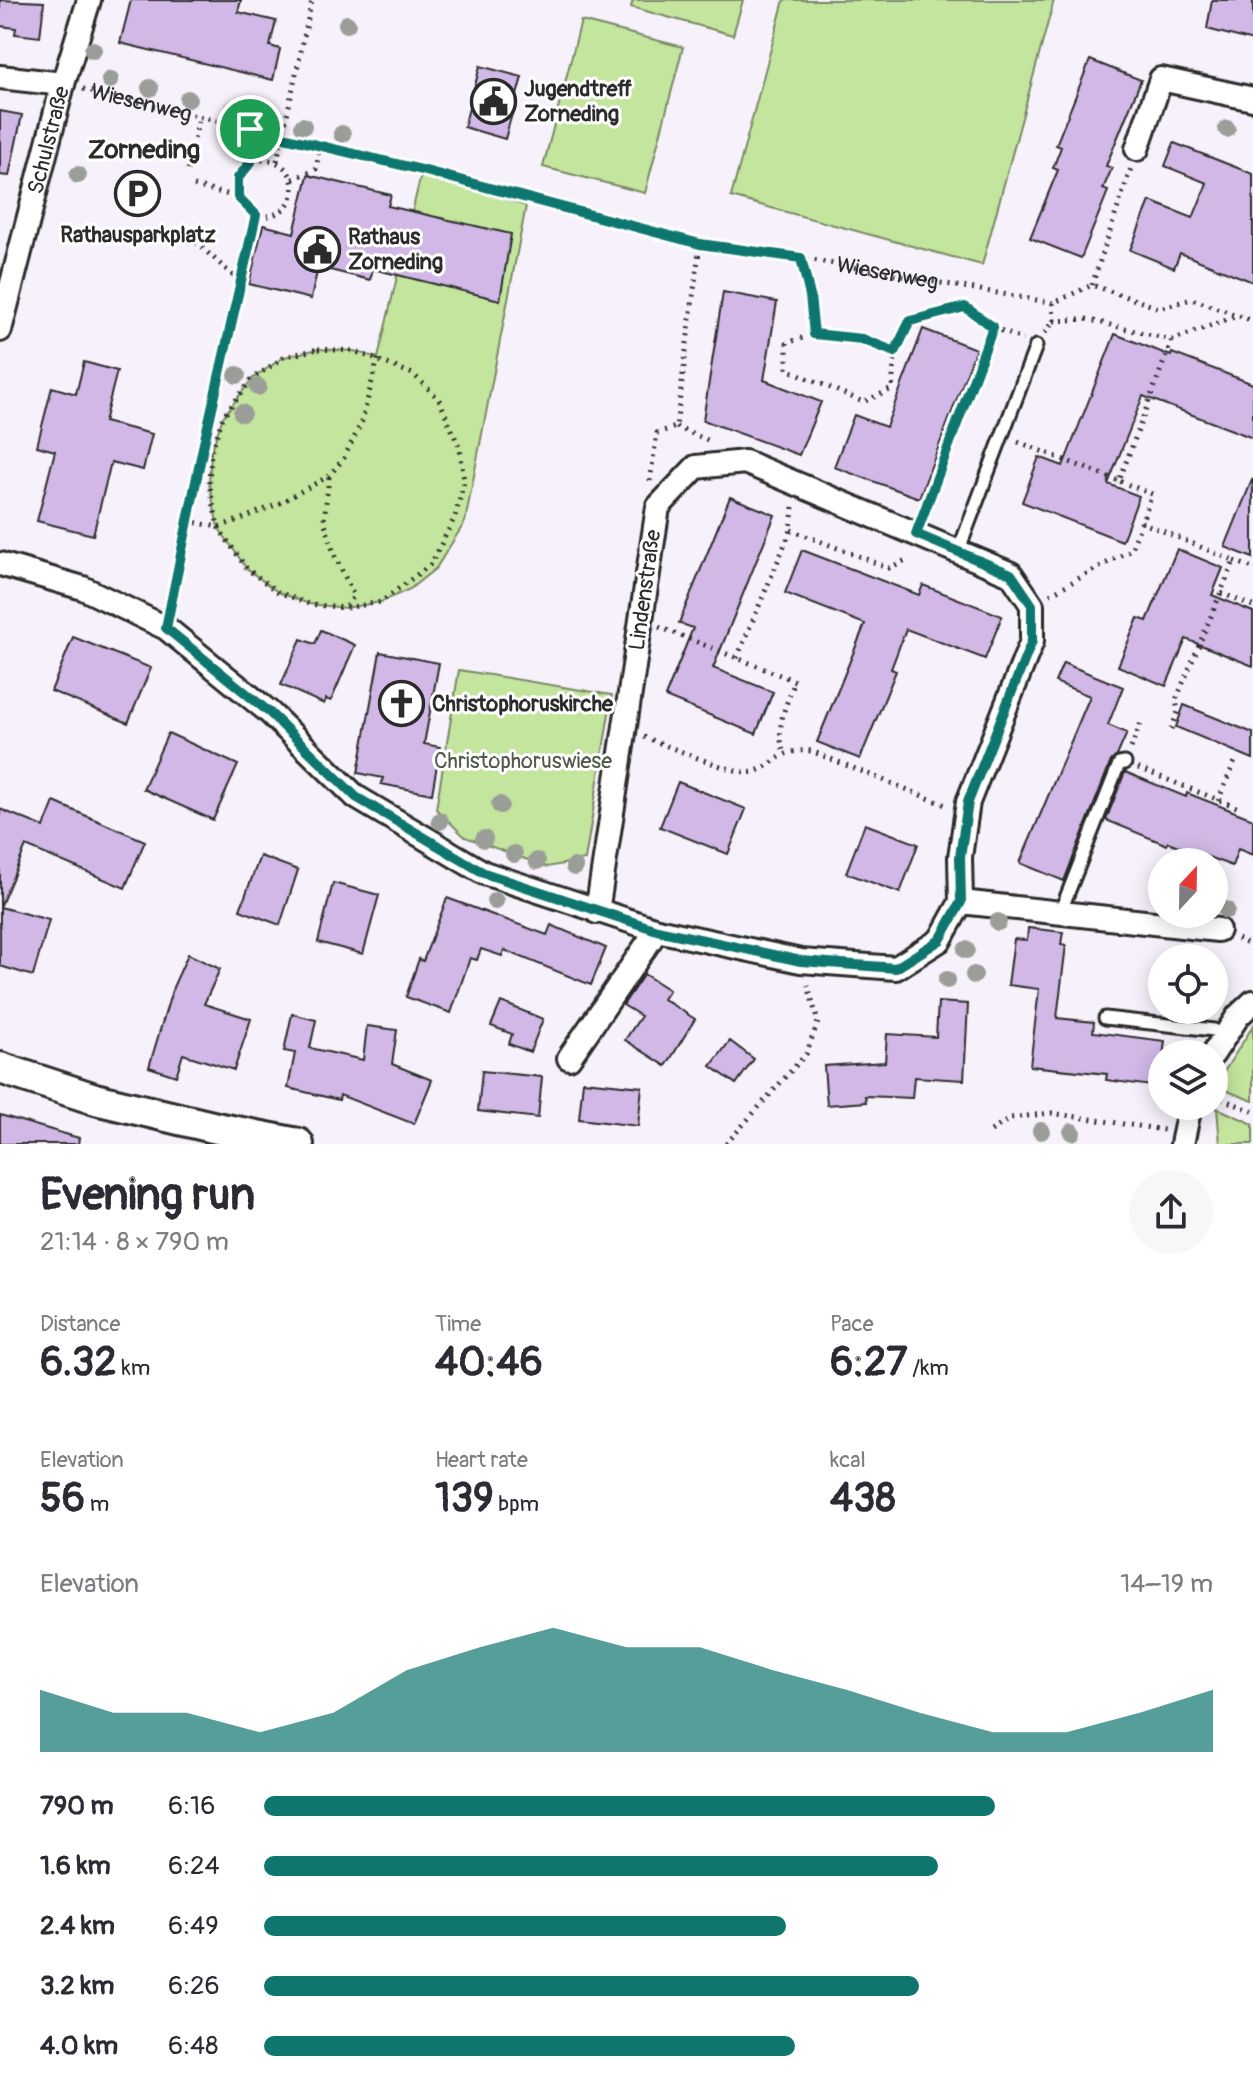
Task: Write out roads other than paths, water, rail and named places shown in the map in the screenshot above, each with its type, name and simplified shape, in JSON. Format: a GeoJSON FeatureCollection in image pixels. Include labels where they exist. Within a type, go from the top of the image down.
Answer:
{"type":"FeatureCollection","features":[{"type":"Feature","properties":{"kind":"street","name":"Schulstraße"},"geometry":{"type":"LineString","coordinates":[[0,330],[63,84],[89,0]]}},
{"type":"Feature","properties":{"kind":"street","name":"Wiesenweg"},"geometry":{"type":"LineString","coordinates":[[0,77],[63,84]]}},
{"type":"Feature","properties":{"kind":"street"},"geometry":{"type":"LineString","coordinates":[[1137,149],[1161,79],[1253,99]]}},
{"type":"Feature","properties":{"kind":"street","name":"Lindenstraße"},"geometry":{"type":"LineString","coordinates":[[597,912],[658,507],[696,467],[745,462],[1011,574],[1032,605],[1032,641],[965,813],[960,857],[961,902]]}},
{"type":"Feature","properties":{"kind":"street"},"geometry":{"type":"LineString","coordinates":[[0,564],[83,588],[166,628],[269,712],[356,797],[484,873],[597,912],[657,930],[801,961],[896,968],[940,940],[961,902],[1218,930]]}},
{"type":"Feature","properties":{"kind":"street"},"geometry":{"type":"LineString","coordinates":[[569,1058],[657,930]]}},
{"type":"Feature","properties":{"kind":"street"},"geometry":{"type":"LineString","coordinates":[[1222,1040],[1238,1016],[1253,1002]]}},
{"type":"Feature","properties":{"kind":"street"},"geometry":{"type":"LineString","coordinates":[[0,1068],[95,1099],[283,1142]]}},
{"type":"Feature","properties":{"kind":"lane"},"geometry":{"type":"LineString","coordinates":[[958,552],[1036,346]]}},
{"type":"Feature","properties":{"kind":"lane"},"geometry":{"type":"LineString","coordinates":[[1060,913],[1119,764],[1125,763]]}},
{"type":"Feature","properties":{"kind":"lane"},"geometry":{"type":"LineString","coordinates":[[1105,1018],[1214,1030],[1217,1040]]}},
{"type":"Feature","properties":{"kind":"place","name":"Jugendtreff Zorneding"},"geometry":{"type":"Point","coordinates":[493,102]}},
{"type":"Feature","properties":{"kind":"place","name":"Rathausparkplatz"},"geometry":{"type":"Point","coordinates":[138,194]}},
{"type":"Feature","properties":{"kind":"place","name":"Rathaus Zorneding"},"geometry":{"type":"Point","coordinates":[317,250]}},
{"type":"Feature","properties":{"kind":"place","name":"Christophoruskirche"},"geometry":{"type":"Point","coordinates":[401,704]}},
{"type":"Feature","properties":{"kind":"district","name":"Zorneding"},"geometry":{"type":"Point","coordinates":[144,150]}},
{"type":"Feature","properties":{"kind":"park label","name":"Christophoruswiese"},"geometry":{"type":"Point","coordinates":[523,761]}}]}
